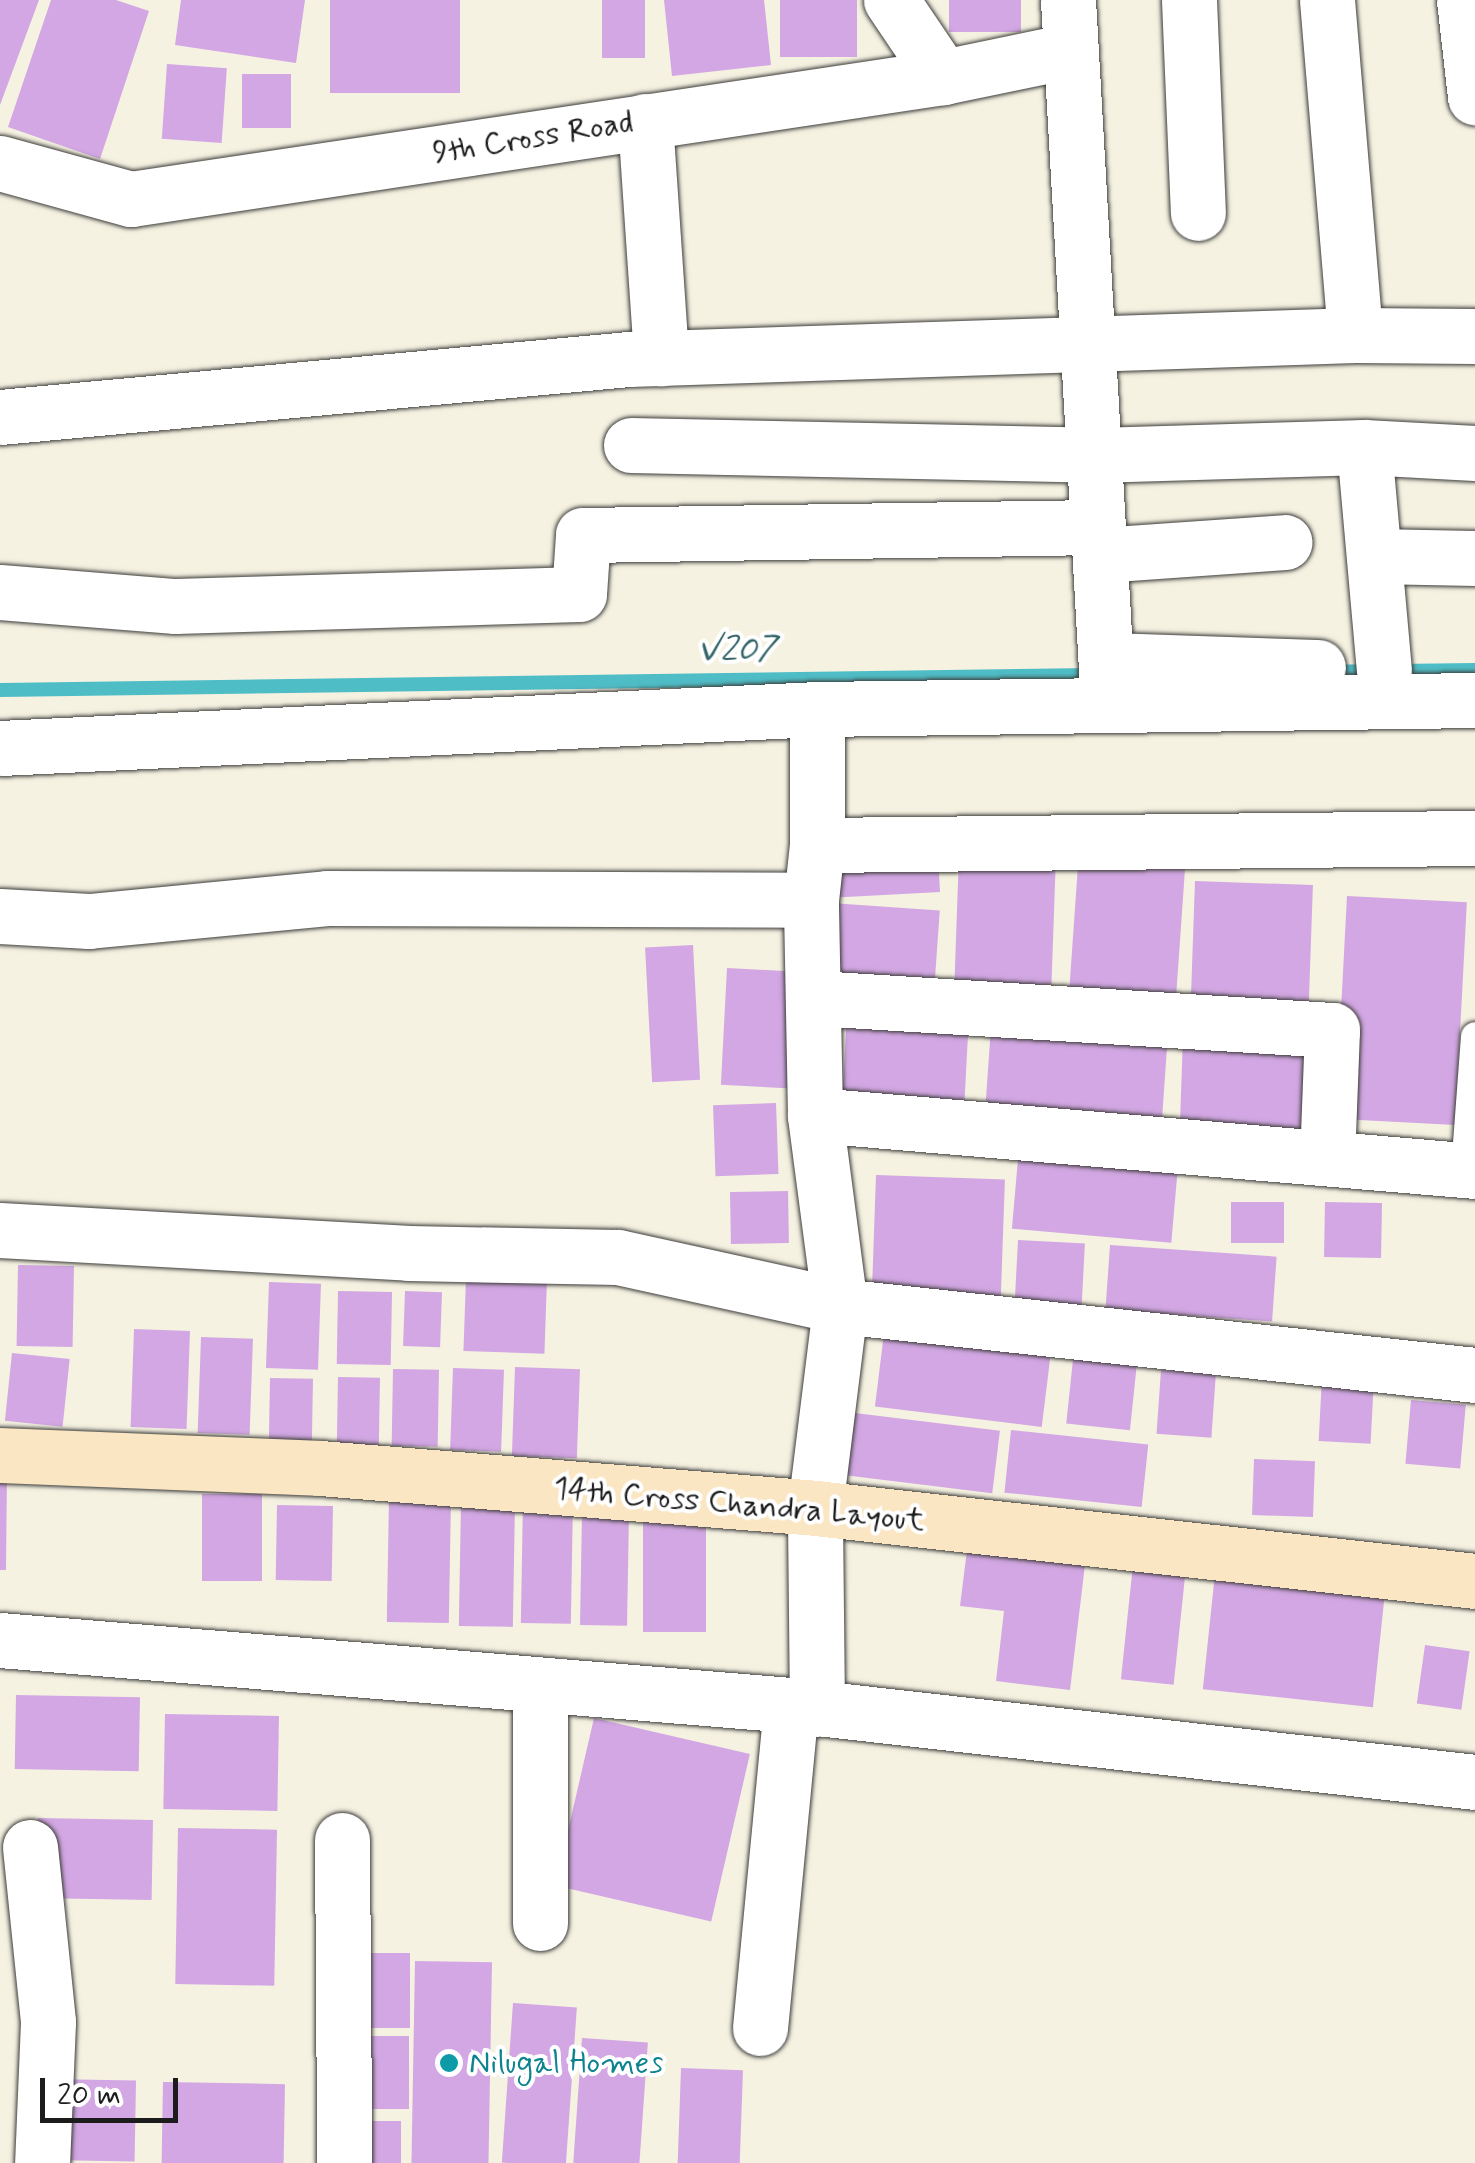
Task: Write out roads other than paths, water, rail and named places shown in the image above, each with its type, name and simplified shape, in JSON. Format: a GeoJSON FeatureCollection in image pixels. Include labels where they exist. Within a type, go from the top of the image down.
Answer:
{"type":"FeatureCollection","features":[{"type":"Feature","properties":{"kind":"main road","name":"14th Cross Chandra Layout"},"geometry":{"type":"LineString","coordinates":[[0,1455],[320,1468],[815,1508],[1475,1582]]}},
{"type":"Feature","properties":{"kind":"street"},"geometry":{"type":"LineString","coordinates":[[891,0],[943,76]]}},
{"type":"Feature","properties":{"kind":"street"},"geometry":{"type":"LineString","coordinates":[[1189,0],[1198,212]]}},
{"type":"Feature","properties":{"kind":"street"},"geometry":{"type":"LineString","coordinates":[[1327,0],[1355,335]]}},
{"type":"Feature","properties":{"kind":"street"},"geometry":{"type":"LineString","coordinates":[[1464,0],[1475,97]]}},
{"type":"Feature","properties":{"kind":"street"},"geometry":{"type":"LineString","coordinates":[[1068,25],[1107,681]]}},
{"type":"Feature","properties":{"kind":"street","name":"9th Cross Road"},"geometry":{"type":"LineString","coordinates":[[0,162],[131,199],[943,76],[1068,25]]}},
{"type":"Feature","properties":{"kind":"street"},"geometry":{"type":"LineString","coordinates":[[645,121],[661,358]]}},
{"type":"Feature","properties":{"kind":"street"},"geometry":{"type":"LineString","coordinates":[[0,417],[661,358],[1355,335],[1475,336]]}},
{"type":"Feature","properties":{"kind":"street"},"geometry":{"type":"LineString","coordinates":[[631,446],[1094,455],[1364,446],[1475,453]]}},
{"type":"Feature","properties":{"kind":"street"},"geometry":{"type":"LineString","coordinates":[[1364,446],[1384,670]]}},
{"type":"Feature","properties":{"kind":"street"},"geometry":{"type":"LineString","coordinates":[[0,592],[175,606],[579,594],[583,535],[1285,542]]}},
{"type":"Feature","properties":{"kind":"street"},"geometry":{"type":"LineString","coordinates":[[1374,556],[1475,558]]}},
{"type":"Feature","properties":{"kind":"street"},"geometry":{"type":"LineString","coordinates":[[0,748],[818,709],[1107,681],[1475,667]]}},
{"type":"Feature","properties":{"kind":"street"},"geometry":{"type":"LineString","coordinates":[[1107,681],[1475,700]]}},
{"type":"Feature","properties":{"kind":"street"},"geometry":{"type":"LineString","coordinates":[[760,2028],[804,1707],[815,1508],[840,1306],[815,1115],[812,900],[817,845],[818,709]]}},
{"type":"Feature","properties":{"kind":"street"},"geometry":{"type":"LineString","coordinates":[[817,845],[1475,838]]}},
{"type":"Feature","properties":{"kind":"street"},"geometry":{"type":"LineString","coordinates":[[0,916],[89,920],[327,898],[812,900]]}},
{"type":"Feature","properties":{"kind":"street"},"geometry":{"type":"LineString","coordinates":[[816,998],[1332,1030],[1327,1158]]}},
{"type":"Feature","properties":{"kind":"street"},"geometry":{"type":"LineString","coordinates":[[815,1115],[1470,1171]]}},
{"type":"Feature","properties":{"kind":"street"},"geometry":{"type":"LineString","coordinates":[[0,1230],[409,1253],[618,1256],[840,1306],[1475,1375]]}},
{"type":"Feature","properties":{"kind":"street"},"geometry":{"type":"LineString","coordinates":[[0,1640],[804,1707],[1475,1782]]}},
{"type":"Feature","properties":{"kind":"street"},"geometry":{"type":"LineString","coordinates":[[540,1685],[540,1922]]}},
{"type":"Feature","properties":{"kind":"street"},"geometry":{"type":"LineString","coordinates":[[342,1840],[344,2163]]}},
{"type":"Feature","properties":{"kind":"street"},"geometry":{"type":"LineString","coordinates":[[30,1847],[48,2022],[42,2163]]}},
{"type":"Feature","properties":{"kind":"lane"},"geometry":{"type":"LineString","coordinates":[[1470,1171],[1475,1036]]}},
{"type":"Feature","properties":{"kind":"waterway","name":"V207"},"geometry":{"type":"LineString","coordinates":[[1396,671],[1475,670]]}},
{"type":"Feature","properties":{"kind":"waterway","name":"V207"},"geometry":{"type":"LineString","coordinates":[[1326,672],[1374,671]]}},
{"type":"Feature","properties":{"kind":"waterway","name":"V207"},"geometry":{"type":"LineString","coordinates":[[0,690],[1094,675]]}},
{"type":"Feature","properties":{"kind":"place","name":"Nilugal Homes"},"geometry":{"type":"Point","coordinates":[449,2063]}}]}
